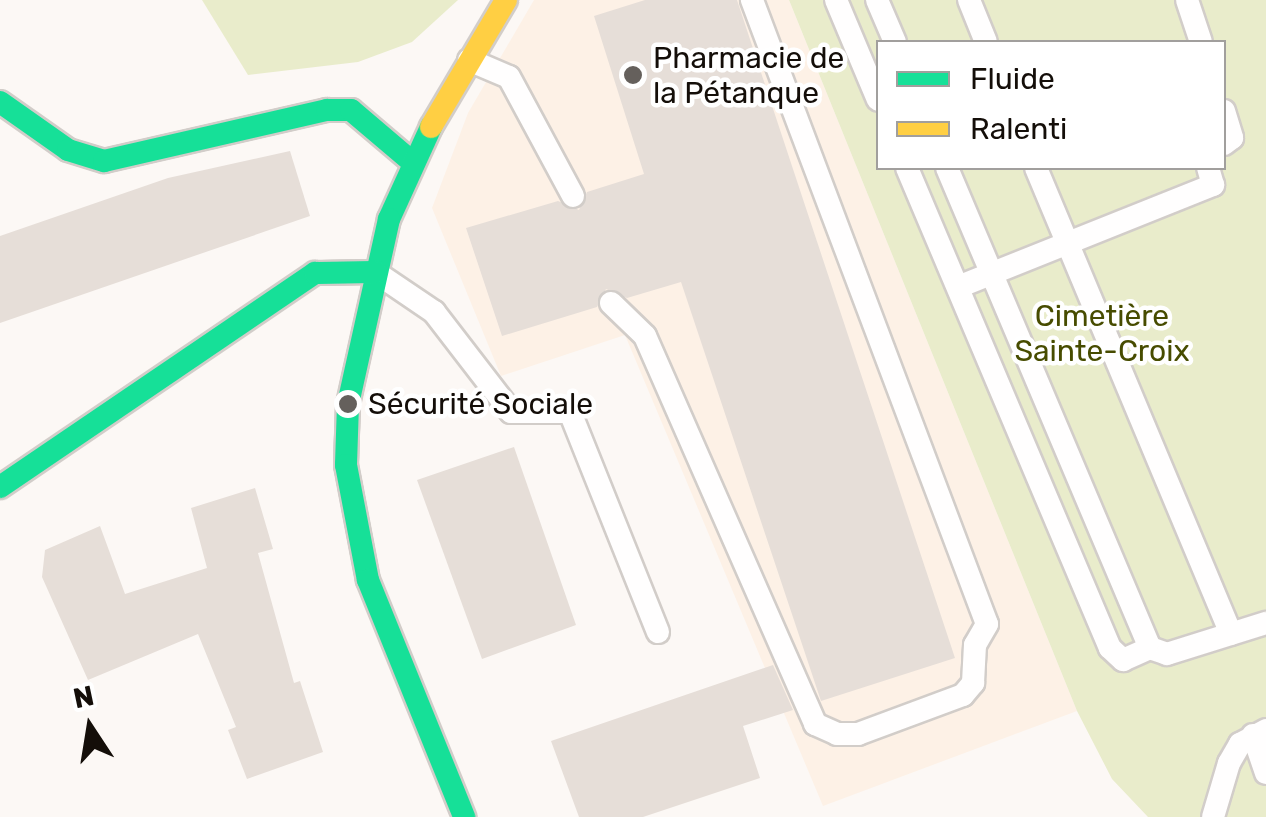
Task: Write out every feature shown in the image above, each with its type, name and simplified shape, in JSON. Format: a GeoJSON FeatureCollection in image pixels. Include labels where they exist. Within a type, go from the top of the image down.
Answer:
{"type":"FeatureCollection","features":[{"type":"Feature","properties":{"kind":"street"},"geometry":{"type":"LineString","coordinates":[[464,817],[368,580],[346,465],[348,404],[376,272],[411,161],[466,59],[506,0]]}},
{"type":"Feature","properties":{"kind":"street"},"geometry":{"type":"LineString","coordinates":[[0,102],[68,150],[104,161],[326,110],[350,110],[411,161]]}},
{"type":"Feature","properties":{"kind":"street"},"geometry":{"type":"LineString","coordinates":[[0,487],[315,273],[376,272]]}},
{"type":"Feature","properties":{"kind":"lane"},"geometry":{"type":"LineString","coordinates":[[611,302],[645,336],[816,724],[836,734],[858,734],[963,695],[973,683],[975,644],[986,624],[752,0]]}},
{"type":"Feature","properties":{"kind":"lane"},"geometry":{"type":"LineString","coordinates":[[836,0],[876,95]]}},
{"type":"Feature","properties":{"kind":"lane"},"geometry":{"type":"LineString","coordinates":[[877,0],[894,40]]}},
{"type":"Feature","properties":{"kind":"lane"},"geometry":{"type":"LineString","coordinates":[[969,0],[985,40]]}},
{"type":"Feature","properties":{"kind":"lane"},"geometry":{"type":"LineString","coordinates":[[1187,0],[1200,40]]}},
{"type":"Feature","properties":{"kind":"lane"},"geometry":{"type":"LineString","coordinates":[[466,59],[510,78],[573,196]]}},
{"type":"Feature","properties":{"kind":"lane"},"geometry":{"type":"LineString","coordinates":[[1226,118],[1232,138],[1226,142]]}},
{"type":"Feature","properties":{"kind":"lane"},"geometry":{"type":"LineString","coordinates":[[908,170],[1110,648],[1124,660],[1150,648],[1167,654],[1266,624]]}},
{"type":"Feature","properties":{"kind":"lane"},"geometry":{"type":"LineString","coordinates":[[949,170],[1150,648]]}},
{"type":"Feature","properties":{"kind":"lane"},"geometry":{"type":"LineString","coordinates":[[1037,170],[1231,634]]}},
{"type":"Feature","properties":{"kind":"lane"},"geometry":{"type":"LineString","coordinates":[[958,287],[1213,185],[1209,170]]}},
{"type":"Feature","properties":{"kind":"lane"},"geometry":{"type":"LineString","coordinates":[[376,272],[434,312],[511,412],[570,412],[658,632]]}},
{"type":"Feature","properties":{"kind":"lane"},"geometry":{"type":"LineString","coordinates":[[1259,732],[1266,773]]}},
{"type":"Feature","properties":{"kind":"lane"},"geometry":{"type":"LineString","coordinates":[[1214,817],[1229,763],[1259,732]]}},
{"type":"Feature","properties":{"kind":"shaded area"},"geometry":{"type":"Polygon","coordinates":[[[534,0],[789,0],[1077,711],[823,806],[625,335],[501,376],[432,208],[468,113],[534,0]]]}},
{"type":"Feature","properties":{"kind":"green space"},"geometry":{"type":"Polygon","coordinates":[[[202,0],[458,0],[412,42],[358,62],[248,75],[202,0]]]}},
{"type":"Feature","properties":{"kind":"green space","name":"Cimetière Sainte-Croix"},"geometry":{"type":"Polygon","coordinates":[[[789,0],[1266,0],[1266,817],[1148,817],[1112,779],[1077,711],[789,0]]]}},
{"type":"Feature","properties":{"kind":"building"},"geometry":{"type":"Polygon","coordinates":[[[645,0],[737,0],[955,658],[821,701],[681,282],[627,298],[606,289],[597,307],[502,336],[466,228],[558,201],[579,210],[587,192],[644,174],[594,16],[645,0]]]}},
{"type":"Feature","properties":{"kind":"building"},"geometry":{"type":"Polygon","coordinates":[[[290,151],[310,216],[0,323],[0,236],[168,178],[290,151]]]}},
{"type":"Feature","properties":{"kind":"building"},"geometry":{"type":"Polygon","coordinates":[[[514,447],[576,625],[482,659],[417,480],[514,447]]]}},
{"type":"Feature","properties":{"kind":"building"},"geometry":{"type":"Polygon","coordinates":[[[255,488],[273,549],[258,553],[294,683],[300,681],[323,752],[247,779],[228,730],[236,727],[198,634],[88,680],[42,577],[45,550],[100,526],[125,594],[207,568],[191,508],[255,488]]]}},
{"type":"Feature","properties":{"kind":"building"},"geometry":{"type":"Polygon","coordinates":[[[773,665],[793,710],[743,726],[760,778],[643,817],[579,817],[551,741],[773,665]]]}},
{"type":"Feature","properties":{"kind":"traffic: fast"},"geometry":{"type":"LineString","coordinates":[[0,102],[68,150],[104,161],[327,110],[351,110],[411,161]]}},
{"type":"Feature","properties":{"kind":"traffic: fast"},"geometry":{"type":"LineString","coordinates":[[431,127],[389,219],[348,404],[346,465],[368,580],[464,817]]}},
{"type":"Feature","properties":{"kind":"traffic: fast"},"geometry":{"type":"LineString","coordinates":[[0,487],[315,273],[376,272]]}},
{"type":"Feature","properties":{"kind":"traffic: slow"},"geometry":{"type":"LineString","coordinates":[[431,127],[506,0]]}},
{"type":"Feature","properties":{"kind":"place","name":"Pharmacie de la Pétanque"},"geometry":{"type":"Point","coordinates":[633,75]}},
{"type":"Feature","properties":{"kind":"place","name":"Sécurité Sociale"},"geometry":{"type":"Point","coordinates":[348,404]}}]}
